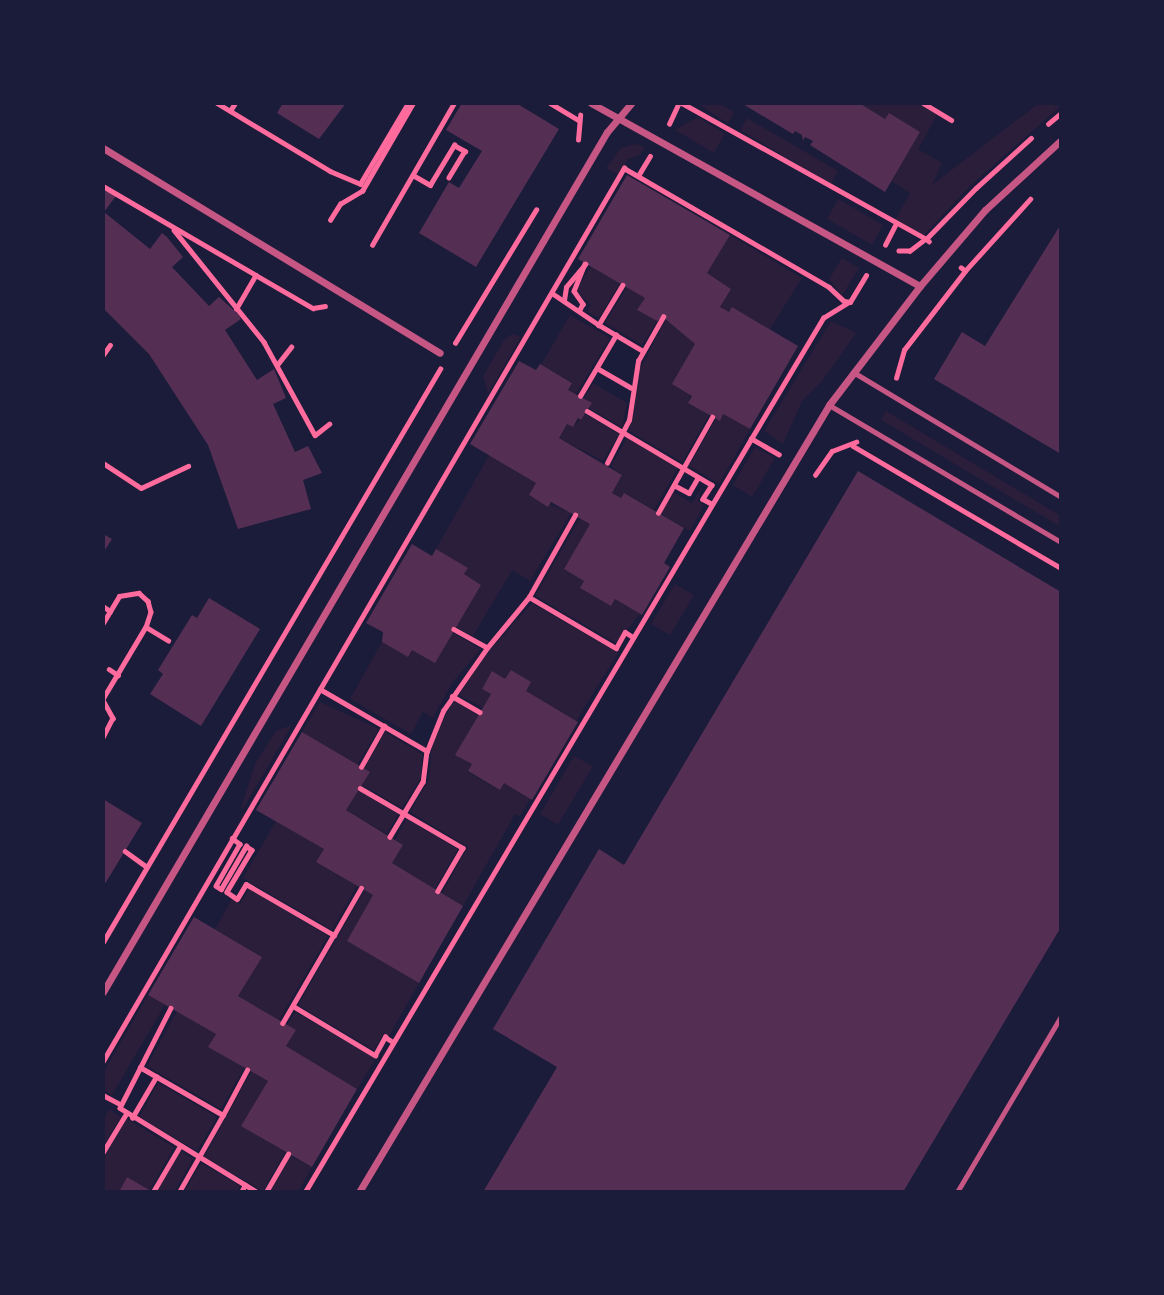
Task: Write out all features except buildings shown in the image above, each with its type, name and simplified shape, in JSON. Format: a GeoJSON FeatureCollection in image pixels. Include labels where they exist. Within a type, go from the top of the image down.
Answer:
{"type":"FeatureCollection","features":[{"type":"Feature","properties":{"kind":"street"},"geometry":{"type":"LineString","coordinates":[[591,103],[920,286]]}},
{"type":"Feature","properties":{"kind":"street"},"geometry":{"type":"LineString","coordinates":[[103,992],[607,132],[620,120],[631,103]]}},
{"type":"Feature","properties":{"kind":"street"},"geometry":{"type":"LineString","coordinates":[[359,1192],[829,405],[920,286],[985,210],[1061,140]]}},
{"type":"Feature","properties":{"kind":"street"},"geometry":{"type":"LineString","coordinates":[[103,148],[440,353]]}},
{"type":"Feature","properties":{"kind":"lane"},"geometry":{"type":"LineString","coordinates":[[853,372],[1061,497]]}},
{"type":"Feature","properties":{"kind":"lane"},"geometry":{"type":"LineString","coordinates":[[829,405],[1061,542]]}},
{"type":"Feature","properties":{"kind":"lane"},"geometry":{"type":"LineString","coordinates":[[957,1192],[1061,1016]]}},
{"type":"Feature","properties":{"kind":"path"},"geometry":{"type":"LineString","coordinates":[[217,103],[330,171],[360,184],[408,103]]}},
{"type":"Feature","properties":{"kind":"path"},"geometry":{"type":"LineString","coordinates":[[230,111],[235,103]]}},
{"type":"Feature","properties":{"kind":"path"},"geometry":{"type":"LineString","coordinates":[[330,220],[340,204],[362,191],[413,103]]}},
{"type":"Feature","properties":{"kind":"path"},"geometry":{"type":"LineString","coordinates":[[372,245],[454,103]]}},
{"type":"Feature","properties":{"kind":"path"},"geometry":{"type":"LineString","coordinates":[[550,103],[579,117],[580,138],[574,147]]}},
{"type":"Feature","properties":{"kind":"path"},"geometry":{"type":"LineString","coordinates":[[669,124],[681,103],[895,225],[926,239],[910,251],[883,246],[895,225]]}},
{"type":"Feature","properties":{"kind":"path"},"geometry":{"type":"LineString","coordinates":[[923,103],[951,120]]}},
{"type":"Feature","properties":{"kind":"path"},"geometry":{"type":"LineString","coordinates":[[413,175],[430,185],[454,145],[465,151],[449,177]]}},
{"type":"Feature","properties":{"kind":"path"},"geometry":{"type":"LineString","coordinates":[[638,177],[653,152]]}},
{"type":"Feature","properties":{"kind":"path"},"geometry":{"type":"LineString","coordinates":[[103,1061],[552,293],[609,189],[624,168],[850,302]]}},
{"type":"Feature","properties":{"kind":"path"},"geometry":{"type":"LineString","coordinates":[[604,184],[609,189]]}},
{"type":"Feature","properties":{"kind":"path"},"geometry":{"type":"LineString","coordinates":[[103,186],[313,308],[331,305]]}},
{"type":"Feature","properties":{"kind":"path"},"geometry":{"type":"LineString","coordinates":[[965,271],[1039,189]]}},
{"type":"Feature","properties":{"kind":"path"},"geometry":{"type":"LineString","coordinates":[[454,345],[543,199]]}},
{"type":"Feature","properties":{"kind":"path"},"geometry":{"type":"LineString","coordinates":[[171,227],[264,342],[315,436],[329,424]]}},
{"type":"Feature","properties":{"kind":"path"},"geometry":{"type":"LineString","coordinates":[[564,300],[566,287],[585,264],[574,291],[583,304],[580,310]]}},
{"type":"Feature","properties":{"kind":"path"},"geometry":{"type":"LineString","coordinates":[[236,309],[256,275]]}},
{"type":"Feature","properties":{"kind":"path"},"geometry":{"type":"LineString","coordinates":[[305,1192],[823,318],[850,302],[866,275]]}},
{"type":"Feature","properties":{"kind":"path"},"geometry":{"type":"LineString","coordinates":[[599,325],[623,285]]}},
{"type":"Feature","properties":{"kind":"path"},"geometry":{"type":"LineString","coordinates":[[552,293],[643,351]]}},
{"type":"Feature","properties":{"kind":"path"},"geometry":{"type":"LineString","coordinates":[[607,463],[624,432],[631,388],[643,351],[663,317]]}},
{"type":"Feature","properties":{"kind":"path"},"geometry":{"type":"LineString","coordinates":[[580,396],[617,335]]}},
{"type":"Feature","properties":{"kind":"path"},"geometry":{"type":"LineString","coordinates":[[103,355],[110,345]]}},
{"type":"Feature","properties":{"kind":"path"},"geometry":{"type":"LineString","coordinates":[[277,365],[291,347]]}},
{"type":"Feature","properties":{"kind":"path"},"geometry":{"type":"LineString","coordinates":[[103,942],[442,365]]}},
{"type":"Feature","properties":{"kind":"path"},"geometry":{"type":"LineString","coordinates":[[428,366],[438,372]]}},
{"type":"Feature","properties":{"kind":"path"},"geometry":{"type":"LineString","coordinates":[[597,368],[631,388]]}},
{"type":"Feature","properties":{"kind":"path"},"geometry":{"type":"LineString","coordinates":[[587,411],[684,467],[697,479],[712,485],[703,499],[712,504]]}},
{"type":"Feature","properties":{"kind":"path"},"geometry":{"type":"LineString","coordinates":[[658,513],[712,417]]}},
{"type":"Feature","properties":{"kind":"path"},"geometry":{"type":"LineString","coordinates":[[751,439],[793,464]]}},
{"type":"Feature","properties":{"kind":"path"},"geometry":{"type":"LineString","coordinates":[[853,446],[1061,568]]}},
{"type":"Feature","properties":{"kind":"path"},"geometry":{"type":"LineString","coordinates":[[103,464],[141,488],[188,466]]}},
{"type":"Feature","properties":{"kind":"path"},"geometry":{"type":"LineString","coordinates":[[674,485],[689,494],[697,479]]}},
{"type":"Feature","properties":{"kind":"path"},"geometry":{"type":"LineString","coordinates":[[390,837],[425,778],[427,751],[452,695],[529,597],[575,516]]}},
{"type":"Feature","properties":{"kind":"path"},"geometry":{"type":"LineString","coordinates":[[103,622],[119,596],[139,593],[151,612],[146,627],[103,699],[113,718],[103,738]]}},
{"type":"Feature","properties":{"kind":"path"},"geometry":{"type":"LineString","coordinates":[[529,597],[615,648],[625,632],[634,636]]}},
{"type":"Feature","properties":{"kind":"path"},"geometry":{"type":"LineString","coordinates":[[103,606],[110,611]]}},
{"type":"Feature","properties":{"kind":"path"},"geometry":{"type":"LineString","coordinates":[[146,627],[168,640]]}},
{"type":"Feature","properties":{"kind":"path"},"geometry":{"type":"LineString","coordinates":[[454,630],[487,648]]}},
{"type":"Feature","properties":{"kind":"path"},"geometry":{"type":"LineString","coordinates":[[109,669],[118,675]]}},
{"type":"Feature","properties":{"kind":"path"},"geometry":{"type":"LineString","coordinates":[[320,689],[427,751]]}},
{"type":"Feature","properties":{"kind":"path"},"geometry":{"type":"LineString","coordinates":[[452,695],[480,712]]}},
{"type":"Feature","properties":{"kind":"path"},"geometry":{"type":"LineString","coordinates":[[361,767],[384,726]]}},
{"type":"Feature","properties":{"kind":"path"},"geometry":{"type":"LineString","coordinates":[[360,788],[463,848],[438,891]]}},
{"type":"Feature","properties":{"kind":"path"},"geometry":{"type":"LineString","coordinates":[[232,838],[240,844],[215,886],[220,889],[246,846],[252,850],[227,892],[237,899],[246,884],[334,935]]}},
{"type":"Feature","properties":{"kind":"path"},"geometry":{"type":"LineString","coordinates":[[125,851],[147,867]]}},
{"type":"Feature","properties":{"kind":"path"},"geometry":{"type":"LineString","coordinates":[[283,1023],[361,888]]}},
{"type":"Feature","properties":{"kind":"path"},"geometry":{"type":"LineString","coordinates":[[293,1006],[375,1055],[385,1037],[393,1042]]}},
{"type":"Feature","properties":{"kind":"path"},"geometry":{"type":"LineString","coordinates":[[120,1104],[171,1008]]}},
{"type":"Feature","properties":{"kind":"path"},"geometry":{"type":"LineString","coordinates":[[139,1067],[223,1115]]}},
{"type":"Feature","properties":{"kind":"path"},"geometry":{"type":"LineString","coordinates":[[178,1192],[247,1070]]}},
{"type":"Feature","properties":{"kind":"path"},"geometry":{"type":"LineString","coordinates":[[132,1118],[156,1077]]}},
{"type":"Feature","properties":{"kind":"path"},"geometry":{"type":"LineString","coordinates":[[103,1095],[120,1104],[132,1118],[257,1192]]}},
{"type":"Feature","properties":{"kind":"path"},"geometry":{"type":"LineString","coordinates":[[103,1152],[126,1114]]}},
{"type":"Feature","properties":{"kind":"path"},"geometry":{"type":"LineString","coordinates":[[153,1192],[180,1146]]}},
{"type":"Feature","properties":{"kind":"path"},"geometry":{"type":"LineString","coordinates":[[266,1192],[288,1154]]}},
{"type":"Feature","properties":{"kind":"path"},"geometry":{"type":"LineString","coordinates":[[242,1192],[246,1185]]}},
{"type":"Feature","properties":{"kind":"shaded area"},"geometry":{"type":"Polygon","coordinates":[[[697,103],[719,103],[734,112],[728,124],[697,103]]]}},
{"type":"Feature","properties":{"kind":"shaded area"},"geometry":{"type":"Polygon","coordinates":[[[859,103],[917,103],[937,115],[918,149],[942,163],[932,185],[1039,103],[1061,106],[970,186],[923,236],[895,220],[910,193],[891,181],[920,132],[889,114],[885,119],[859,103]]]}},
{"type":"Feature","properties":{"kind":"shaded area"},"geometry":{"type":"Polygon","coordinates":[[[698,117],[725,134],[714,153],[675,130],[698,117]]]}},
{"type":"Feature","properties":{"kind":"shaded area"},"geometry":{"type":"Polygon","coordinates":[[[747,118],[838,171],[831,184],[740,130],[747,118]]]}},
{"type":"Feature","properties":{"kind":"shaded area"},"geometry":{"type":"Polygon","coordinates":[[[635,144],[645,147],[640,155],[628,159],[619,175],[606,168],[621,148],[635,144]]]}},
{"type":"Feature","properties":{"kind":"shaded area"},"geometry":{"type":"Polygon","coordinates":[[[838,199],[883,225],[872,245],[827,219],[838,199]]]}},
{"type":"Feature","properties":{"kind":"shaded area"},"geometry":{"type":"Polygon","coordinates":[[[730,235],[802,278],[770,329],[733,308],[729,312],[720,307],[731,289],[707,273],[730,235]]]}},
{"type":"Feature","properties":{"kind":"shaded area"},"geometry":{"type":"Polygon","coordinates":[[[842,258],[859,268],[842,296],[829,279],[842,258]]]}},
{"type":"Feature","properties":{"kind":"shaded area"},"geometry":{"type":"Polygon","coordinates":[[[591,266],[620,283],[599,318],[587,312],[591,305],[576,291],[591,266]]]}},
{"type":"Feature","properties":{"kind":"shaded area"},"geometry":{"type":"Polygon","coordinates":[[[627,287],[645,298],[638,311],[657,321],[642,345],[605,323],[627,287]]]}},
{"type":"Feature","properties":{"kind":"shaded area"},"geometry":{"type":"Polygon","coordinates":[[[570,315],[610,338],[576,394],[568,390],[572,382],[541,365],[570,315]]]}},
{"type":"Feature","properties":{"kind":"shaded area"},"geometry":{"type":"Polygon","coordinates":[[[666,319],[695,344],[689,403],[709,415],[682,462],[629,431],[640,369],[666,319]]]}},
{"type":"Feature","properties":{"kind":"shaded area"},"geometry":{"type":"Polygon","coordinates":[[[831,321],[856,333],[823,380],[802,401],[783,444],[764,431],[831,321]]]}},
{"type":"Feature","properties":{"kind":"shaded area"},"geometry":{"type":"Polygon","coordinates":[[[512,334],[521,337],[488,394],[483,376],[504,340],[512,334]]]}},
{"type":"Feature","properties":{"kind":"shaded area"},"geometry":{"type":"Polygon","coordinates":[[[593,383],[627,403],[622,427],[589,408],[591,403],[584,399],[593,383]]]}},
{"type":"Feature","properties":{"kind":"shaded area"},"geometry":{"type":"Polygon","coordinates":[[[886,411],[1061,516],[1061,527],[881,420],[886,411]]]}},
{"type":"Feature","properties":{"kind":"shaded area"},"geometry":{"type":"Polygon","coordinates":[[[585,414],[619,434],[603,461],[559,438],[567,424],[573,427],[585,414]]]}},
{"type":"Feature","properties":{"kind":"shaded area"},"geometry":{"type":"Polygon","coordinates":[[[723,414],[750,429],[719,484],[689,466],[716,419],[720,420],[723,414]]]}},
{"type":"Feature","properties":{"kind":"shaded area"},"geometry":{"type":"Polygon","coordinates":[[[627,438],[678,468],[654,510],[624,493],[621,498],[612,493],[622,475],[611,466],[627,438]]]}},
{"type":"Feature","properties":{"kind":"shaded area"},"geometry":{"type":"Polygon","coordinates":[[[755,447],[775,458],[752,497],[733,485],[755,447]]]}},
{"type":"Feature","properties":{"kind":"shaded area"},"geometry":{"type":"Polygon","coordinates":[[[489,455],[536,483],[529,496],[571,513],[530,581],[512,570],[473,636],[456,627],[481,585],[464,574],[468,568],[436,549],[489,455]]]}},
{"type":"Feature","properties":{"kind":"shaded area"},"geometry":{"type":"Polygon","coordinates":[[[702,486],[698,501],[704,505],[690,531],[660,514],[673,492],[692,503],[702,486]]]}},
{"type":"Feature","properties":{"kind":"shaded area"},"geometry":{"type":"Polygon","coordinates":[[[580,518],[590,524],[564,569],[584,581],[581,589],[611,606],[615,599],[640,614],[616,643],[535,596],[580,518]]]}},
{"type":"Feature","properties":{"kind":"shaded area"},"geometry":{"type":"Polygon","coordinates":[[[675,584],[694,595],[670,635],[651,624],[675,584]]]}},
{"type":"Feature","properties":{"kind":"shaded area"},"geometry":{"type":"Polygon","coordinates":[[[532,603],[618,653],[576,721],[493,672],[491,694],[483,708],[459,695],[484,657],[532,603]]]}},
{"type":"Feature","properties":{"kind":"shaded area"},"geometry":{"type":"Polygon","coordinates":[[[453,633],[481,649],[452,683],[433,718],[423,712],[411,734],[350,699],[382,642],[408,656],[412,650],[453,633]]]}},
{"type":"Feature","properties":{"kind":"shaded area"},"geometry":{"type":"Polygon","coordinates":[[[453,700],[478,715],[456,755],[472,764],[468,772],[499,790],[504,783],[530,799],[520,816],[515,814],[463,906],[442,893],[468,847],[410,812],[429,780],[432,745],[453,700]]]}},
{"type":"Feature","properties":{"kind":"shaded area"},"geometry":{"type":"Polygon","coordinates":[[[320,702],[379,729],[357,765],[302,732],[320,702]]]}},
{"type":"Feature","properties":{"kind":"shaded area"},"geometry":{"type":"Polygon","coordinates":[[[292,725],[243,809],[241,808],[255,764],[276,731],[292,725]]]}},
{"type":"Feature","properties":{"kind":"shaded area"},"geometry":{"type":"Polygon","coordinates":[[[385,732],[422,754],[421,778],[402,808],[362,785],[369,772],[364,769],[385,732]]]}},
{"type":"Feature","properties":{"kind":"shaded area"},"geometry":{"type":"Polygon","coordinates":[[[574,756],[593,766],[558,825],[540,814],[574,756]]]}},
{"type":"Feature","properties":{"kind":"shaded area"},"geometry":{"type":"Polygon","coordinates":[[[358,790],[398,814],[387,834],[346,810],[358,790]]]}},
{"type":"Feature","properties":{"kind":"shaded area"},"geometry":{"type":"Polygon","coordinates":[[[406,819],[458,849],[435,889],[392,863],[403,845],[395,840],[406,819]]]}},
{"type":"Feature","properties":{"kind":"shaded area"},"geometry":{"type":"Polygon","coordinates":[[[276,821],[324,849],[316,862],[357,886],[332,930],[243,878],[276,821]]]}},
{"type":"Feature","properties":{"kind":"shaded area"},"geometry":{"type":"Polygon","coordinates":[[[249,889],[328,936],[279,1020],[238,996],[261,956],[215,929],[232,899],[240,904],[249,889]]]}},
{"type":"Feature","properties":{"kind":"shaded area"},"geometry":{"type":"Polygon","coordinates":[[[365,890],[373,895],[347,941],[419,983],[389,1036],[384,1033],[374,1050],[298,1005],[365,890]]]}},
{"type":"Feature","properties":{"kind":"shaded area"},"geometry":{"type":"Polygon","coordinates":[[[148,995],[165,1005],[112,1095],[103,1090],[103,1073],[148,995]]]}},
{"type":"Feature","properties":{"kind":"shaded area"},"geometry":{"type":"Polygon","coordinates":[[[177,1011],[216,1034],[209,1047],[244,1068],[221,1109],[147,1066],[177,1011]]]}},
{"type":"Feature","properties":{"kind":"shaded area"},"geometry":{"type":"Polygon","coordinates":[[[295,1012],[376,1058],[357,1089],[286,1046],[296,1030],[287,1025],[295,1012]]]}},
{"type":"Feature","properties":{"kind":"shaded area"},"geometry":{"type":"Polygon","coordinates":[[[251,1072],[268,1081],[242,1126],[285,1152],[263,1191],[204,1157],[251,1072]]]}},
{"type":"Feature","properties":{"kind":"shaded area"},"geometry":{"type":"Polygon","coordinates":[[[158,1083],[217,1117],[197,1151],[139,1117],[158,1083]]]}},
{"type":"Feature","properties":{"kind":"shaded area"},"geometry":{"type":"Polygon","coordinates":[[[109,1109],[121,1117],[103,1147],[103,1120],[109,1109]]]}},
{"type":"Feature","properties":{"kind":"shaded area"},"geometry":{"type":"Polygon","coordinates":[[[127,1119],[174,1147],[150,1190],[127,1177],[119,1192],[108,1192],[103,1189],[103,1159],[127,1119]]]}},
{"type":"Feature","properties":{"kind":"shaded area"},"geometry":{"type":"Polygon","coordinates":[[[181,1151],[193,1159],[174,1192],[157,1192],[181,1151]]]}},
{"type":"Feature","properties":{"kind":"shaded area"},"geometry":{"type":"Polygon","coordinates":[[[291,1156],[312,1167],[298,1192],[270,1192],[291,1156]]]}},
{"type":"Feature","properties":{"kind":"shaded area"},"geometry":{"type":"Polygon","coordinates":[[[201,1163],[240,1186],[237,1192],[184,1192],[201,1163]]]}}]}
